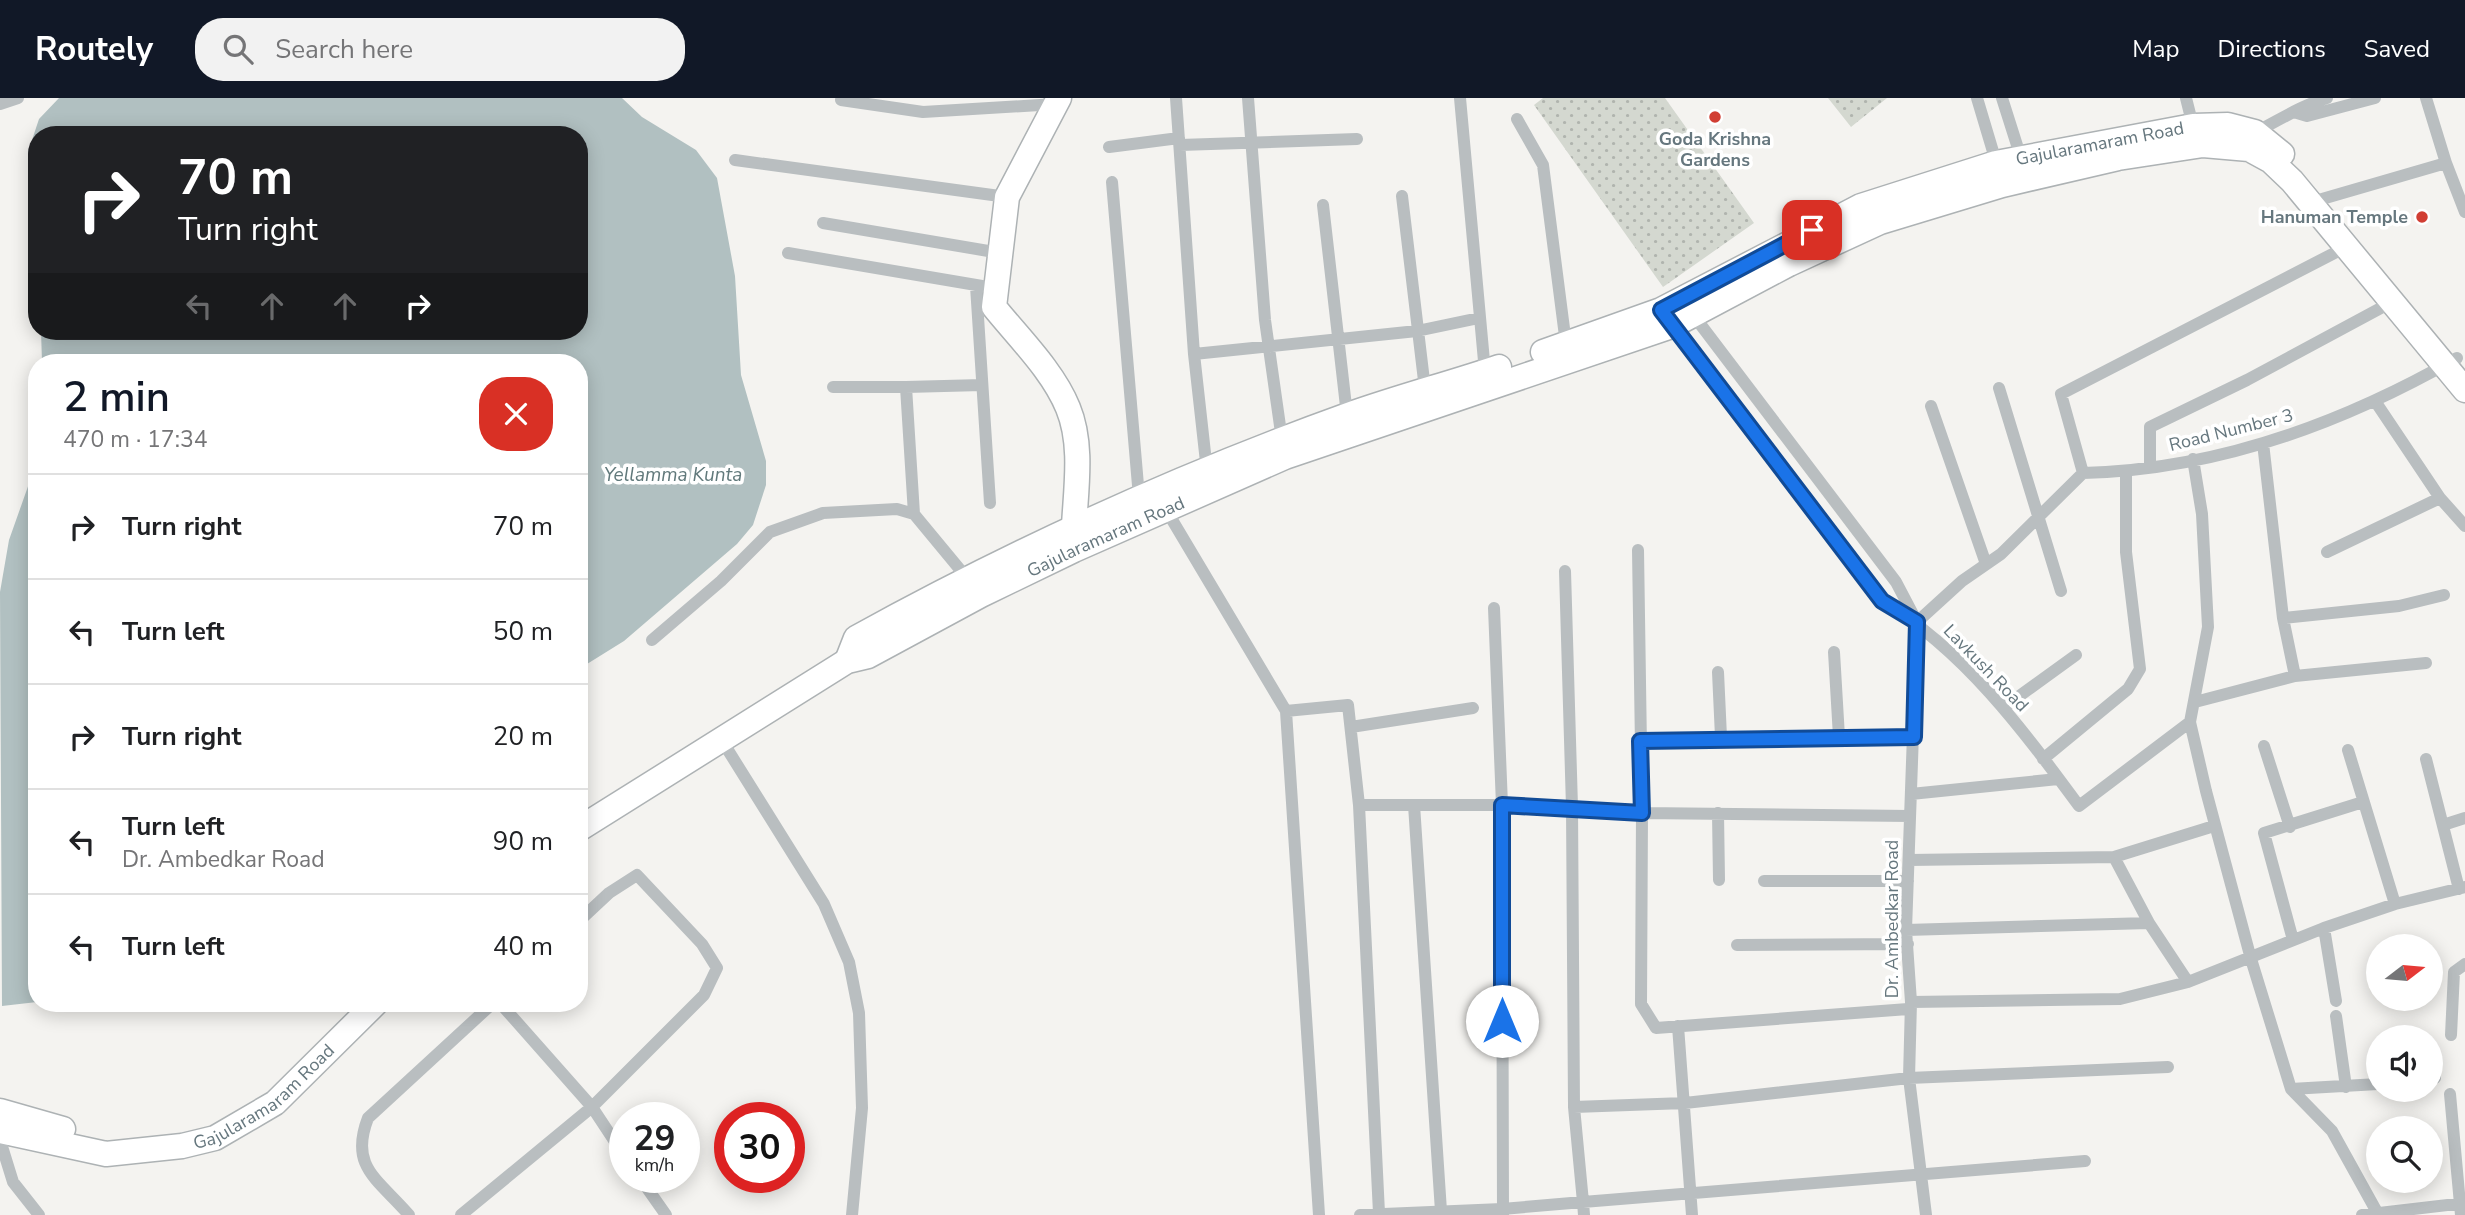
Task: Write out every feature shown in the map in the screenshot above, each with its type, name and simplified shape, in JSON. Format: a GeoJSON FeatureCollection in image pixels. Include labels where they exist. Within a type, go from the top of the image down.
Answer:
{"type":"FeatureCollection","features":[{"type":"Feature","properties":{"kind":"main road"},"geometry":{"type":"LineString","coordinates":[[1057,101],[1007,197],[1000,253],[986,287],[994,307],[1047,374],[1068,408],[1076,440],[1073,526]]}},
{"type":"Feature","properties":{"kind":"main road","name":"Gajularamaram Road"},"geometry":{"type":"LineString","coordinates":[[588,823],[847,661],[868,656],[981,595],[1165,508],[1285,457],[1677,313],[1861,206],[2193,126],[2228,125],[2255,132],[2292,163],[2455,364]]}},
{"type":"Feature","properties":{"kind":"main road"},"geometry":{"type":"LineString","coordinates":[[2024,168],[2203,145],[2229,145],[2249,149],[2271,161],[2348,246],[2392,302],[2455,364],[2465,390]]}},
{"type":"Feature","properties":{"kind":"main road"},"geometry":{"type":"LineString","coordinates":[[847,661],[856,638],[1073,526],[1139,497],[1347,415],[1566,344],[1677,313]]}},
{"type":"Feature","properties":{"kind":"main road","name":"Gajularamaram Road"},"geometry":{"type":"LineString","coordinates":[[0,1131],[106,1154],[131,1149],[155,1149],[215,1138],[275,1103],[367,1012]]}},
{"type":"Feature","properties":{"kind":"main road","name":"Gajularamaram Road"},"geometry":{"type":"LineString","coordinates":[[0,1111],[131,1149]]}},
{"type":"Feature","properties":{"kind":"street"},"geometry":{"type":"LineString","coordinates":[[1175,98],[1194,354],[1207,471]]}},
{"type":"Feature","properties":{"kind":"street"},"geometry":{"type":"LineString","coordinates":[[1248,98],[1268,348],[1282,440]]}},
{"type":"Feature","properties":{"kind":"street"},"geometry":{"type":"LineString","coordinates":[[1460,98],[1485,372]]}},
{"type":"Feature","properties":{"kind":"street"},"geometry":{"type":"LineString","coordinates":[[1977,98],[1999,174]]}},
{"type":"Feature","properties":{"kind":"street"},"geometry":{"type":"LineString","coordinates":[[2002,98],[2024,168]]}},
{"type":"Feature","properties":{"kind":"street"},"geometry":{"type":"LineString","coordinates":[[2186,98],[2193,126]]}},
{"type":"Feature","properties":{"kind":"street"},"geometry":{"type":"LineString","coordinates":[[2229,145],[2297,113],[2310,100],[2326,98]]}},
{"type":"Feature","properties":{"kind":"street"},"geometry":{"type":"LineString","coordinates":[[2297,113],[2307,116],[2375,98]]}},
{"type":"Feature","properties":{"kind":"street"},"geometry":{"type":"LineString","coordinates":[[2426,98],[2446,163],[2465,212]]}},
{"type":"Feature","properties":{"kind":"street"},"geometry":{"type":"LineString","coordinates":[[0,104],[18,99]]}},
{"type":"Feature","properties":{"kind":"street"},"geometry":{"type":"LineString","coordinates":[[841,100],[923,112],[1057,101]]}},
{"type":"Feature","properties":{"kind":"street"},"geometry":{"type":"LineString","coordinates":[[1517,119],[1544,166],[1566,344]]}},
{"type":"Feature","properties":{"kind":"street"},"geometry":{"type":"LineString","coordinates":[[1108,148],[1180,142],[1357,139]]}},
{"type":"Feature","properties":{"kind":"street"},"geometry":{"type":"LineString","coordinates":[[736,160],[1007,197]]}},
{"type":"Feature","properties":{"kind":"street"},"geometry":{"type":"LineString","coordinates":[[2322,199],[2446,163]]}},
{"type":"Feature","properties":{"kind":"street"},"geometry":{"type":"LineString","coordinates":[[1112,182],[1139,497]]}},
{"type":"Feature","properties":{"kind":"street"},"geometry":{"type":"LineString","coordinates":[[1402,195],[1416,331],[1425,389]]}},
{"type":"Feature","properties":{"kind":"street"},"geometry":{"type":"LineString","coordinates":[[1323,205],[1347,415]]}},
{"type":"Feature","properties":{"kind":"street"},"geometry":{"type":"LineString","coordinates":[[823,223],[1000,253]]}},
{"type":"Feature","properties":{"kind":"street"},"geometry":{"type":"LineString","coordinates":[[1917,622],[2038,519],[2083,473],[2061,394],[2348,246]]}},
{"type":"Feature","properties":{"kind":"street"},"geometry":{"type":"LineString","coordinates":[[788,253],[986,287],[982,385],[990,503]]}},
{"type":"Feature","properties":{"kind":"street"},"geometry":{"type":"LineString","coordinates":[[2150,468],[2150,427],[2247,380],[2392,302]]}},
{"type":"Feature","properties":{"kind":"street"},"geometry":{"type":"LineString","coordinates":[[1677,313],[1882,601],[1917,622]]}},
{"type":"Feature","properties":{"kind":"street"},"geometry":{"type":"LineString","coordinates":[[1677,313],[1896,582],[1917,622]]}},
{"type":"Feature","properties":{"kind":"street"},"geometry":{"type":"LineString","coordinates":[[1194,354],[1340,341],[1416,331],[1479,318]]}},
{"type":"Feature","properties":{"kind":"street","name":"Road Number 3"},"geometry":{"type":"LineString","coordinates":[[2083,473],[2126,472],[2150,468],[2282,439],[2375,401],[2455,364]]}},
{"type":"Feature","properties":{"kind":"street"},"geometry":{"type":"LineString","coordinates":[[833,387],[982,385]]}},
{"type":"Feature","properties":{"kind":"street"},"geometry":{"type":"LineString","coordinates":[[906,387],[914,514]]}},
{"type":"Feature","properties":{"kind":"street"},"geometry":{"type":"LineString","coordinates":[[1999,388],[2061,591]]}},
{"type":"Feature","properties":{"kind":"street"},"geometry":{"type":"LineString","coordinates":[[2375,401],[2440,498],[2465,526]]}},
{"type":"Feature","properties":{"kind":"street"},"geometry":{"type":"LineString","coordinates":[[1931,406],[1986,564]]}},
{"type":"Feature","properties":{"kind":"street"},"geometry":{"type":"LineString","coordinates":[[2263,443],[2283,618],[2295,677]]}},
{"type":"Feature","properties":{"kind":"street"},"geometry":{"type":"LineString","coordinates":[[2193,459],[2202,514],[2208,626],[2190,722],[2214,826],[2291,1089],[2332,1131],[2378,1214]]}},
{"type":"Feature","properties":{"kind":"street"},"geometry":{"type":"LineString","coordinates":[[2043,759],[2128,689],[2140,669],[2126,552],[2126,472]]}},
{"type":"Feature","properties":{"kind":"street"},"geometry":{"type":"LineString","coordinates":[[2328,552],[2440,498]]}},
{"type":"Feature","properties":{"kind":"street"},"geometry":{"type":"LineString","coordinates":[[1165,508],[1286,711],[1319,1215]]}},
{"type":"Feature","properties":{"kind":"street"},"geometry":{"type":"LineString","coordinates":[[652,640],[721,581],[770,532],[810,517],[839,510],[897,509],[914,514],[967,579]]}},
{"type":"Feature","properties":{"kind":"street"},"geometry":{"type":"LineString","coordinates":[[1638,550],[1642,813],[1641,1004],[1656,1028],[1910,1006],[2120,999],[2188,982],[2324,928],[2395,904],[2462,888],[2426,759]]}},
{"type":"Feature","properties":{"kind":"street"},"geometry":{"type":"LineString","coordinates":[[1565,571],[1572,807],[1574,1107],[1584,1209]]}},
{"type":"Feature","properties":{"kind":"street"},"geometry":{"type":"LineString","coordinates":[[2283,618],[2399,606],[2444,595]]}},
{"type":"Feature","properties":{"kind":"street"},"geometry":{"type":"LineString","coordinates":[[1494,608],[1502,805],[1502,1212]]}},
{"type":"Feature","properties":{"kind":"street","name":"Lavkush Road"},"geometry":{"type":"LineString","coordinates":[[1917,622],[2004,707],[2078,806],[2190,722]]}},
{"type":"Feature","properties":{"kind":"street","name":"Dr. Ambedkar Road"},"geometry":{"type":"LineString","coordinates":[[1917,622],[1907,937],[1909,1078],[1926,1215]]}},
{"type":"Feature","properties":{"kind":"street"},"geometry":{"type":"LineString","coordinates":[[1835,652],[1839,737]]}},
{"type":"Feature","properties":{"kind":"street"},"geometry":{"type":"LineString","coordinates":[[2004,707],[2076,655]]}},
{"type":"Feature","properties":{"kind":"street"},"geometry":{"type":"LineString","coordinates":[[2195,702],[2295,677],[2426,663]]}},
{"type":"Feature","properties":{"kind":"street"},"geometry":{"type":"LineString","coordinates":[[1718,672],[1721,737]]}},
{"type":"Feature","properties":{"kind":"street"},"geometry":{"type":"LineString","coordinates":[[1286,711],[1348,705],[1359,805],[1379,1213]]}},
{"type":"Feature","properties":{"kind":"street"},"geometry":{"type":"LineString","coordinates":[[1351,727],[1473,708]]}},
{"type":"Feature","properties":{"kind":"street"},"geometry":{"type":"LineString","coordinates":[[1640,741],[1721,737],[1914,737]]}},
{"type":"Feature","properties":{"kind":"street"},"geometry":{"type":"LineString","coordinates":[[713,744],[824,904],[849,962],[859,1013],[862,1108],[852,1215]]}},
{"type":"Feature","properties":{"kind":"street"},"geometry":{"type":"LineString","coordinates":[[2264,746],[2290,827]]}},
{"type":"Feature","properties":{"kind":"street"},"geometry":{"type":"LineString","coordinates":[[2348,750],[2395,904]]}},
{"type":"Feature","properties":{"kind":"street"},"geometry":{"type":"LineString","coordinates":[[1911,794],[2058,779]]}},
{"type":"Feature","properties":{"kind":"street"},"geometry":{"type":"LineString","coordinates":[[2293,940],[2264,833],[2290,827],[2362,802]]}},
{"type":"Feature","properties":{"kind":"street"},"geometry":{"type":"LineString","coordinates":[[1359,805],[1502,805],[1642,813],[1910,816]]}},
{"type":"Feature","properties":{"kind":"street"},"geometry":{"type":"LineString","coordinates":[[1414,805],[1441,1211]]}},
{"type":"Feature","properties":{"kind":"street"},"geometry":{"type":"LineString","coordinates":[[1718,813],[1720,880]]}},
{"type":"Feature","properties":{"kind":"street"},"geometry":{"type":"LineString","coordinates":[[2443,825],[2465,818]]}},
{"type":"Feature","properties":{"kind":"street"},"geometry":{"type":"LineString","coordinates":[[1909,860],[2114,857],[2214,826]]}},
{"type":"Feature","properties":{"kind":"street"},"geometry":{"type":"LineString","coordinates":[[2114,857],[2149,923],[2188,982]]}},
{"type":"Feature","properties":{"kind":"street"},"geometry":{"type":"LineString","coordinates":[[461,1215],[592,1107],[704,995],[717,968],[702,944],[637,875],[609,893],[588,913]]}},
{"type":"Feature","properties":{"kind":"street"},"geometry":{"type":"LineString","coordinates":[[1764,881],[1908,881]]}},
{"type":"Feature","properties":{"kind":"street"},"geometry":{"type":"LineString","coordinates":[[1737,945],[2149,923]]}},
{"type":"Feature","properties":{"kind":"street"},"geometry":{"type":"LineString","coordinates":[[2324,928],[2336,1001]]}},
{"type":"Feature","properties":{"kind":"street"},"geometry":{"type":"LineString","coordinates":[[2451,1035],[2454,972],[2465,964]]}},
{"type":"Feature","properties":{"kind":"street"},"geometry":{"type":"LineString","coordinates":[[409,1215],[361,1159],[359,1140],[368,1118],[479,1012]]}},
{"type":"Feature","properties":{"kind":"street"},"geometry":{"type":"LineString","coordinates":[[508,1012],[592,1107],[609,1133]]}},
{"type":"Feature","properties":{"kind":"street"},"geometry":{"type":"LineString","coordinates":[[2336,1016],[2346,1087]]}},
{"type":"Feature","properties":{"kind":"street"},"geometry":{"type":"LineString","coordinates":[[1678,1026],[1692,1215]]}},
{"type":"Feature","properties":{"kind":"street"},"geometry":{"type":"LineString","coordinates":[[1574,1107],[1685,1103],[1909,1078],[2168,1067]]}},
{"type":"Feature","properties":{"kind":"street"},"geometry":{"type":"LineString","coordinates":[[2291,1089],[2366,1085]]}},
{"type":"Feature","properties":{"kind":"street"},"geometry":{"type":"LineString","coordinates":[[2362,1215],[2462,1207],[2459,1120],[2450,1094]]}},
{"type":"Feature","properties":{"kind":"street"},"geometry":{"type":"LineString","coordinates":[[0,1140],[13,1182],[39,1215]]}},
{"type":"Feature","properties":{"kind":"street"},"geometry":{"type":"LineString","coordinates":[[1360,1215],[1584,1209],[1690,1194],[2085,1161]]}},
{"type":"Feature","properties":{"kind":"street"},"geometry":{"type":"LineString","coordinates":[[651,1193],[666,1215]]}},
{"type":"Feature","properties":{"kind":"shaded area"},"geometry":{"type":"Polygon","coordinates":[[[1543,98],[1665,98],[1754,223],[1663,287],[1534,105],[1543,98]]]}},
{"type":"Feature","properties":{"kind":"shaded area"},"geometry":{"type":"Polygon","coordinates":[[[1828,98],[1887,98],[1851,127],[1828,98]]]}},
{"type":"Feature","properties":{"kind":"water","name":"Yellamma Kunta"},"geometry":{"type":"Polygon","coordinates":[[[59,98],[622,98],[642,117],[696,150],[717,178],[735,276],[741,375],[766,461],[766,485],[753,525],[737,544],[624,641],[588,663],[588,354],[42,354],[41,340],[588,340],[588,126],[37,126],[39,119],[59,98]]]}},
{"type":"Feature","properties":{"kind":"water"},"geometry":{"type":"Polygon","coordinates":[[[28,486],[28,1003],[2,1006],[0,592],[9,540],[28,486]]]}},
{"type":"Feature","properties":{"kind":"place","name":"Goda Krishna Gardens"},"geometry":{"type":"Point","coordinates":[1715,117]}},
{"type":"Feature","properties":{"kind":"place","name":"Hanuman Temple"},"geometry":{"type":"Point","coordinates":[2422,217]}},
{"type":"Feature","properties":{"kind":"route"},"geometry":{"type":"LineString","coordinates":[[1502,1021],[1502,805],[1642,813],[1640,741],[1721,737],[1914,737],[1917,622],[1882,601],[1661,310],[1812,230]]}}]}
